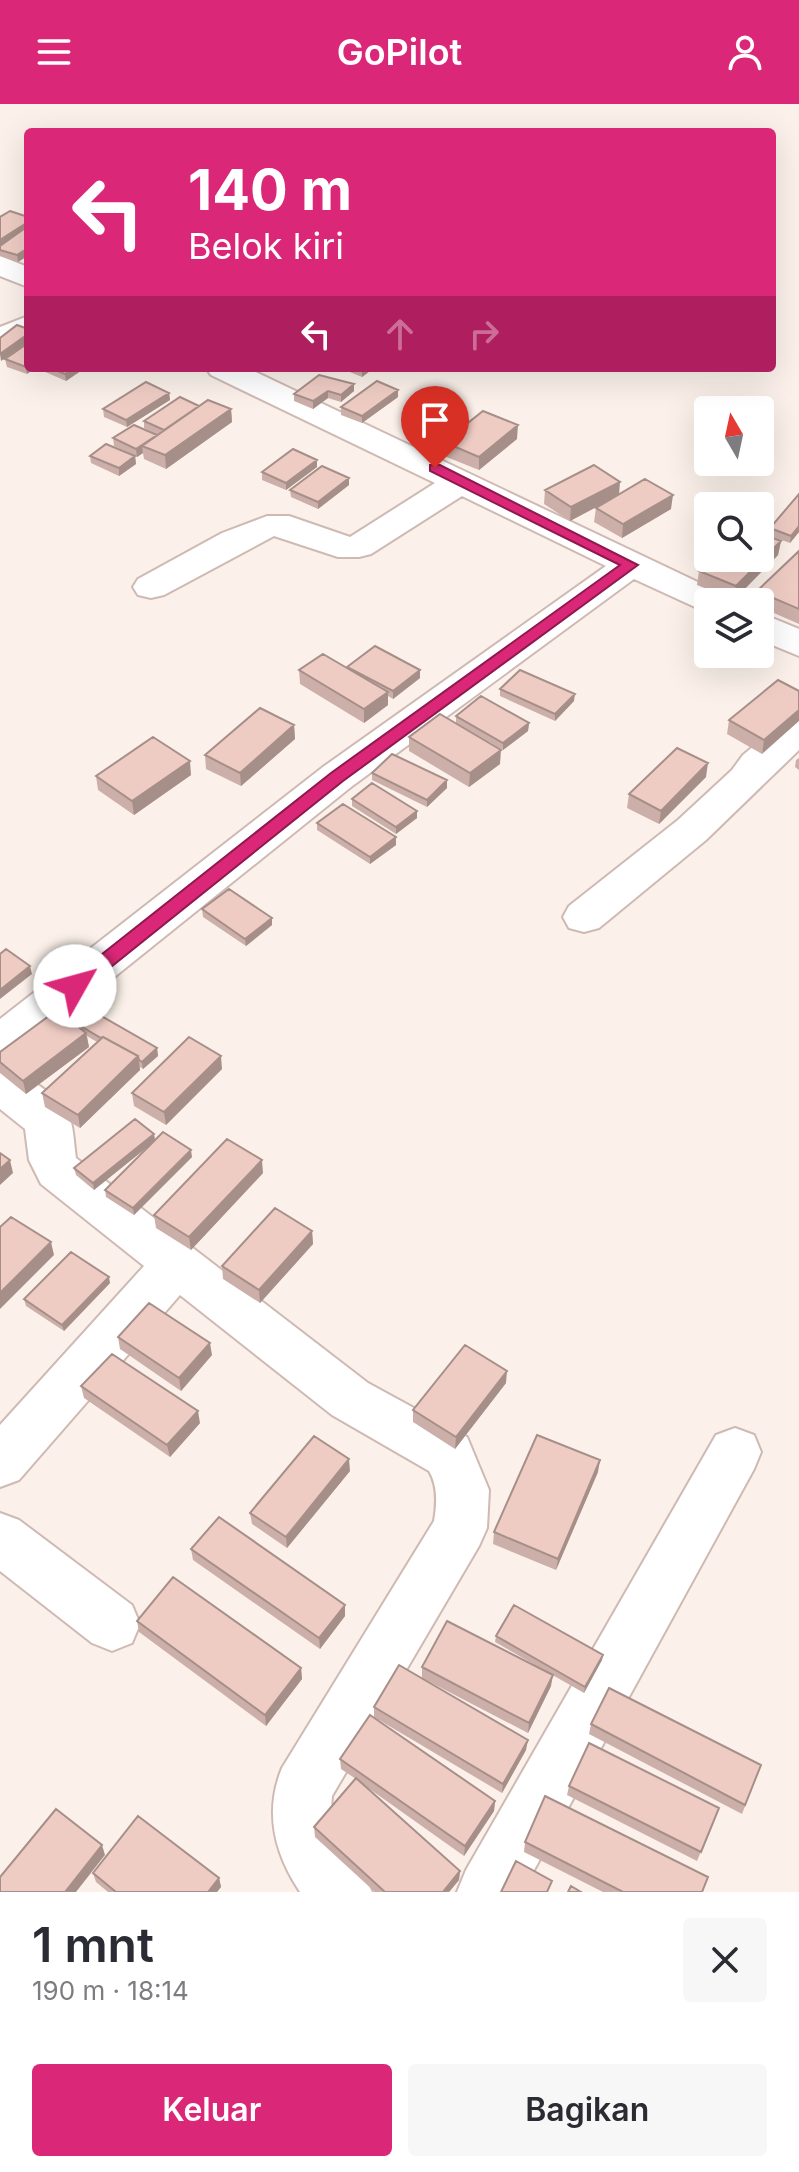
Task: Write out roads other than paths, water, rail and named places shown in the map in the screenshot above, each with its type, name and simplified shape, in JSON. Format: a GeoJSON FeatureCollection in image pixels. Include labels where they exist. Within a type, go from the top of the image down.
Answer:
{"type":"FeatureCollection","features":[{"type":"Feature","properties":{"kind":"street"},"geometry":{"type":"LineString","coordinates":[[0,265],[24,276]]}},
{"type":"Feature","properties":{"kind":"street"},"geometry":{"type":"LineString","coordinates":[[0,339],[24,327]]}},
{"type":"Feature","properties":{"kind":"street"},"geometry":{"type":"LineString","coordinates":[[230,372],[694,595]]}},
{"type":"Feature","properties":{"kind":"street"},"geometry":{"type":"LineString","coordinates":[[151,587],[266,526],[297,529],[343,549],[359,546],[462,481]]}},
{"type":"Feature","properties":{"kind":"street"},"geometry":{"type":"LineString","coordinates":[[0,1044],[337,777],[630,565]]}},
{"type":"Feature","properties":{"kind":"street"},"geometry":{"type":"LineString","coordinates":[[774,620],[799,644]]}},
{"type":"Feature","properties":{"kind":"street"},"geometry":{"type":"LineString","coordinates":[[584,917],[692,830],[746,780],[757,764],[799,729]]}},
{"type":"Feature","properties":{"kind":"street"},"geometry":{"type":"LineString","coordinates":[[0,1084],[47,1120],[51,1131],[49,1150],[58,1170],[350,1399],[448,1454],[462,1483],[466,1503],[460,1528],[303,1789],[304,1836],[314,1865],[341,1892]]}},
{"type":"Feature","properties":{"kind":"street"},"geometry":{"type":"LineString","coordinates":[[0,1463],[178,1262]]}},
{"type":"Feature","properties":{"kind":"street"},"geometry":{"type":"LineString","coordinates":[[488,1892],[735,1452]]}},
{"type":"Feature","properties":{"kind":"street"},"geometry":{"type":"LineString","coordinates":[[0,1538],[112,1624]]}}]}
